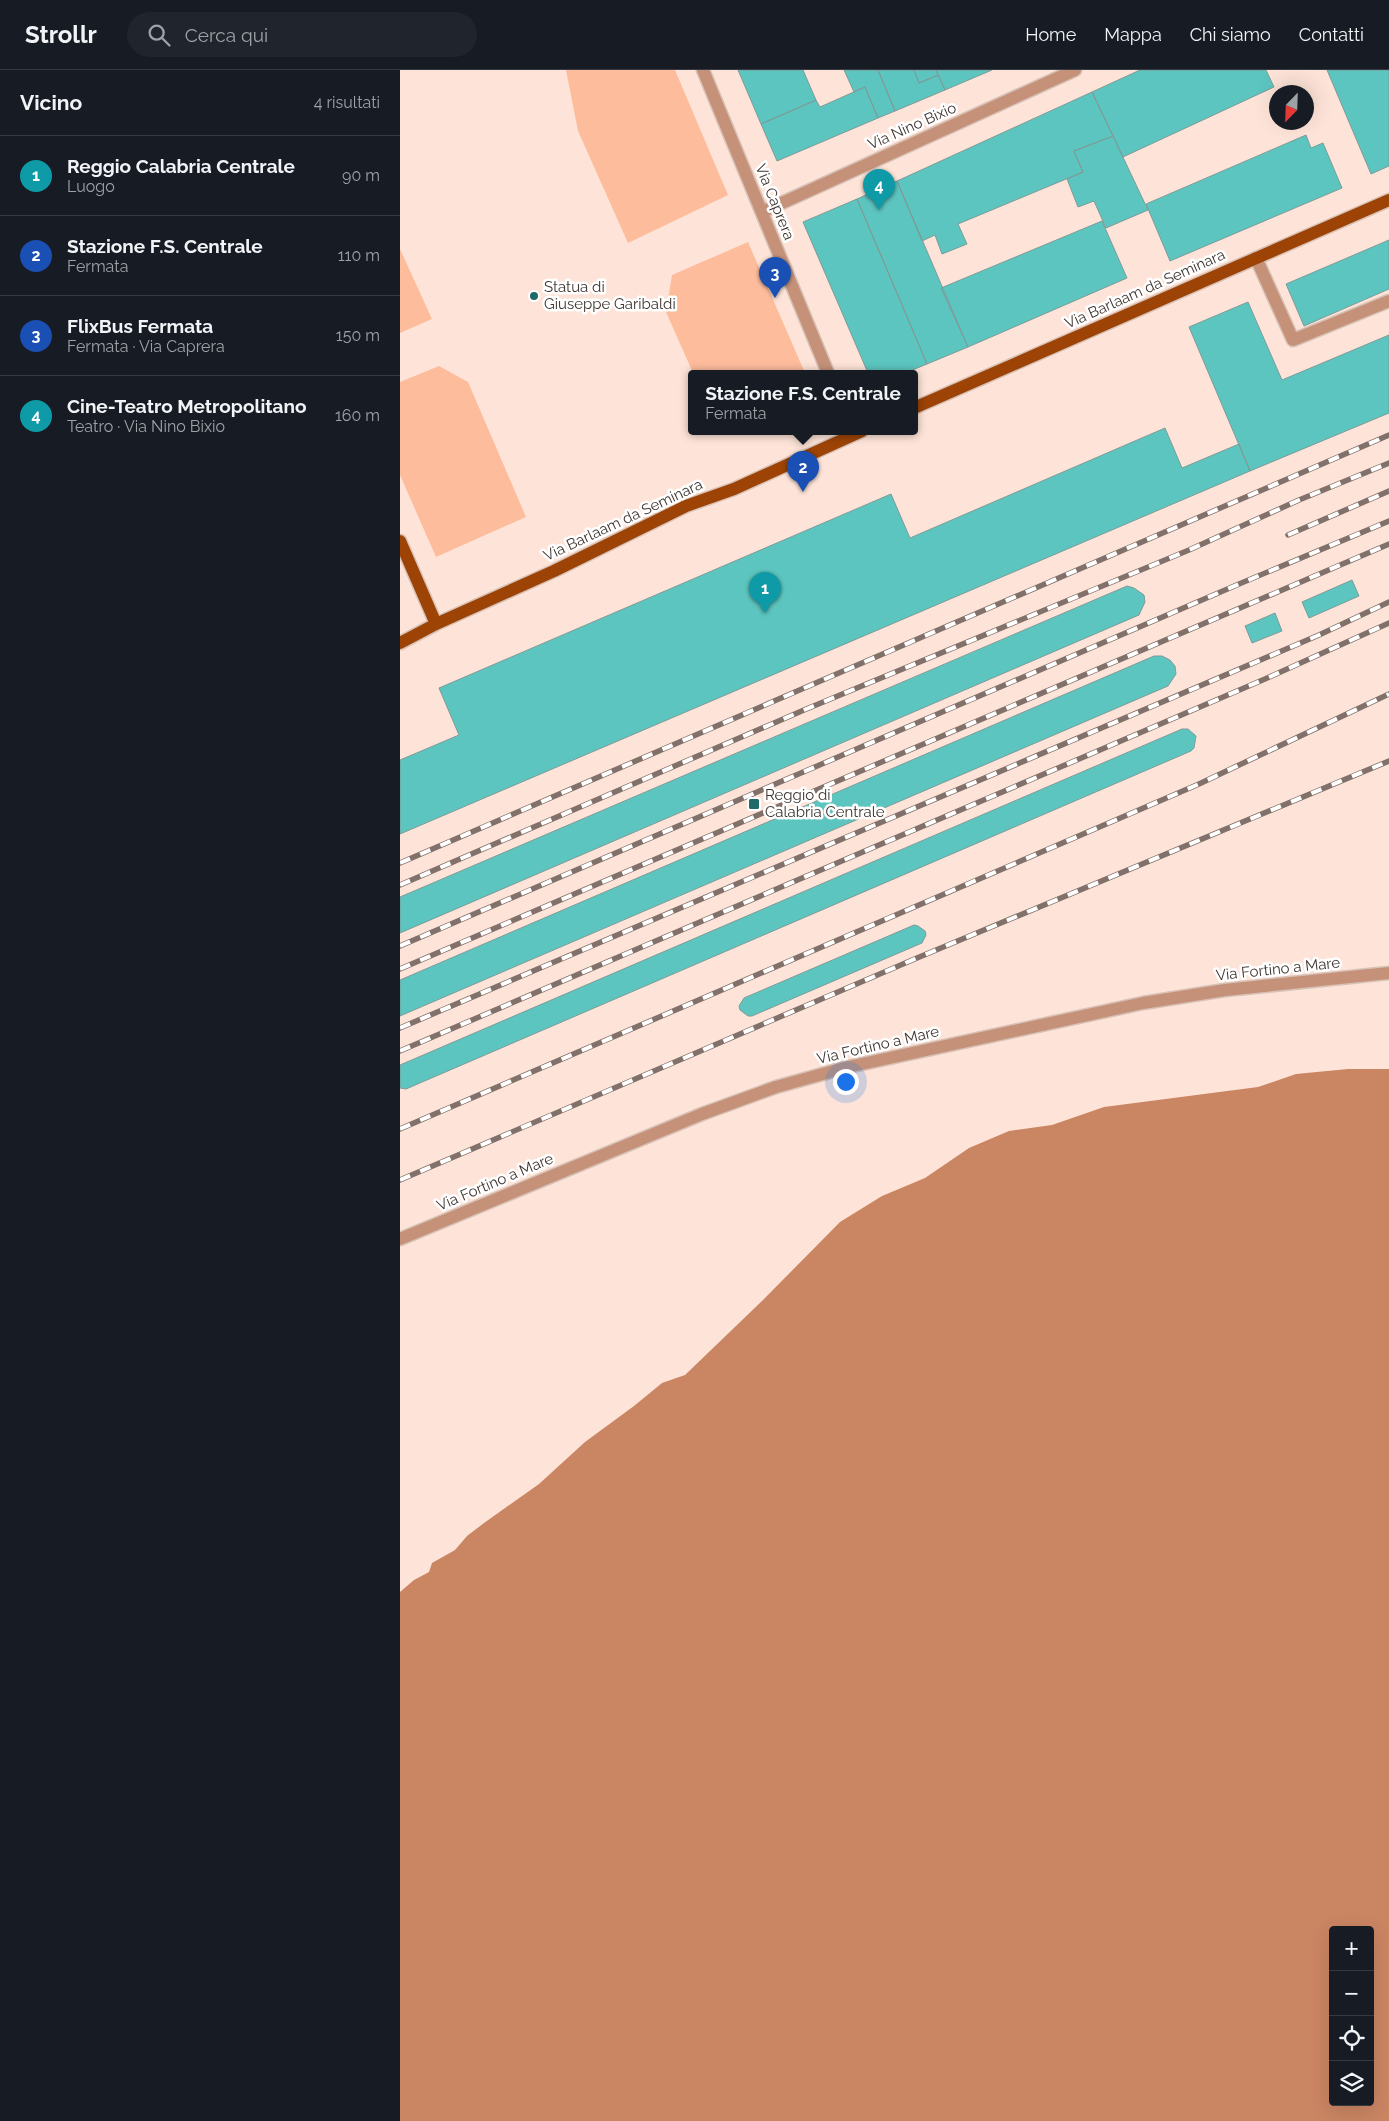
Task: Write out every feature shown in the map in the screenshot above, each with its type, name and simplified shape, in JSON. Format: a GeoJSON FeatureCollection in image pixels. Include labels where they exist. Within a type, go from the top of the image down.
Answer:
{"type":"FeatureCollection","features":[{"type":"Feature","properties":{"kind":"main road","name":"Via Barlaam da Seminara"},"geometry":{"type":"LineString","coordinates":[[918,406],[1389,200]]}},
{"type":"Feature","properties":{"kind":"main road","name":"Via Barlaam da Seminara"},"geometry":{"type":"LineString","coordinates":[[400,643],[436,624],[554,570],[686,506],[734,489],[850,435]]}},
{"type":"Feature","properties":{"kind":"main road"},"geometry":{"type":"LineString","coordinates":[[400,541],[436,624]]}},
{"type":"Feature","properties":{"kind":"street","name":"Via Caprera"},"geometry":{"type":"LineString","coordinates":[[703,70],[827,370]]}},
{"type":"Feature","properties":{"kind":"street","name":"Via Nino Bixio"},"geometry":{"type":"LineString","coordinates":[[762,212],[1057,74],[1075,70]]}},
{"type":"Feature","properties":{"kind":"street"},"geometry":{"type":"LineString","coordinates":[[1256,258],[1292,340],[1389,301]]}},
{"type":"Feature","properties":{"kind":"street","name":"Via Fortino a Mare"},"geometry":{"type":"LineString","coordinates":[[400,1240],[702,1114],[776,1087],[848,1067],[1143,1003],[1225,990],[1389,973]]}},
{"type":"Feature","properties":{"kind":"shaded area"},"geometry":{"type":"Polygon","coordinates":[[[566,70],[675,70],[728,195],[628,243],[578,131],[566,70]]]}},
{"type":"Feature","properties":{"kind":"shaded area"},"geometry":{"type":"Polygon","coordinates":[[[748,242],[804,370],[692,370],[666,312],[672,275],[748,242]]]}},
{"type":"Feature","properties":{"kind":"shaded area"},"geometry":{"type":"Polygon","coordinates":[[[400,249],[432,319],[400,333],[400,249]]]}},
{"type":"Feature","properties":{"kind":"shaded area"},"geometry":{"type":"Polygon","coordinates":[[[439,366],[468,382],[526,517],[436,557],[400,475],[400,382],[439,366]]]}},
{"type":"Feature","properties":{"kind":"shaded area"},"geometry":{"type":"Polygon","coordinates":[[[1348,1069],[1389,1069],[1389,2121],[400,2121],[400,1592],[414,1580],[429,1572],[432,1563],[455,1550],[467,1536],[539,1484],[585,1442],[662,1383],[685,1375],[840,1222],[882,1196],[925,1178],[969,1148],[1009,1131],[1052,1125],[1104,1107],[1258,1087],[1296,1074],[1348,1069]]]}},
{"type":"Feature","properties":{"kind":"building"},"geometry":{"type":"Polygon","coordinates":[[[738,70],[803,70],[816,100],[761,124],[738,70]]]}},
{"type":"Feature","properties":{"kind":"building"},"geometry":{"type":"Polygon","coordinates":[[[844,70],[878,70],[895,111],[878,118],[865,87],[854,92],[844,70]]]}},
{"type":"Feature","properties":{"kind":"building"},"geometry":{"type":"Polygon","coordinates":[[[878,70],[914,70],[919,83],[938,75],[945,90],[895,111],[878,70]]]}},
{"type":"Feature","properties":{"kind":"building"},"geometry":{"type":"Polygon","coordinates":[[[914,70],[936,70],[938,75],[919,83],[914,70]]]}},
{"type":"Feature","properties":{"kind":"building"},"geometry":{"type":"Polygon","coordinates":[[[936,70],[992,70],[945,90],[936,70]]]}},
{"type":"Feature","properties":{"kind":"building"},"geometry":{"type":"Polygon","coordinates":[[[1140,70],[1266,70],[1273,85],[1269,85],[1269,89],[1123,157],[1092,92],[1140,70]]]}},
{"type":"Feature","properties":{"kind":"building"},"geometry":{"type":"Polygon","coordinates":[[[1327,70],[1389,70],[1389,166],[1371,174],[1327,70]]]}},
{"type":"Feature","properties":{"kind":"building"},"geometry":{"type":"Polygon","coordinates":[[[865,87],[878,118],[777,161],[761,124],[816,100],[820,107],[865,87]]]}},
{"type":"Feature","properties":{"kind":"building"},"geometry":{"type":"Polygon","coordinates":[[[1092,92],[1113,136],[1074,151],[1083,172],[958,224],[967,244],[942,254],[935,235],[922,241],[897,181],[1092,92]]]}},
{"type":"Feature","properties":{"kind":"building"},"geometry":{"type":"Polygon","coordinates":[[[1306,135],[1311,148],[1323,143],[1342,188],[1170,261],[1146,204],[1306,135]]]}},
{"type":"Feature","properties":{"kind":"building"},"geometry":{"type":"Polygon","coordinates":[[[1113,136],[1148,210],[1106,228],[1094,201],[1078,207],[1067,179],[1083,172],[1074,151],[1113,136]]]}},
{"type":"Feature","properties":{"kind":"building"},"geometry":{"type":"Polygon","coordinates":[[[897,181],[968,347],[927,364],[857,199],[897,181]]]}},
{"type":"Feature","properties":{"kind":"building"},"geometry":{"type":"Polygon","coordinates":[[[857,199],[927,364],[912,370],[867,370],[803,222],[857,199]]]}},
{"type":"Feature","properties":{"kind":"building"},"geometry":{"type":"Polygon","coordinates":[[[1102,221],[1127,278],[968,347],[941,288],[1102,221]]]}},
{"type":"Feature","properties":{"kind":"building"},"geometry":{"type":"Polygon","coordinates":[[[1389,240],[1389,289],[1304,326],[1286,284],[1389,240]]]}},
{"type":"Feature","properties":{"kind":"building"},"geometry":{"type":"Polygon","coordinates":[[[1248,302],[1282,380],[1389,335],[1389,413],[1250,471],[1189,327],[1248,302]]]}},
{"type":"Feature","properties":{"kind":"building"},"geometry":{"type":"Polygon","coordinates":[[[1165,428],[1182,468],[1239,444],[1250,471],[400,834],[400,760],[459,735],[439,688],[891,494],[910,538],[1165,428]]]}},
{"type":"Feature","properties":{"kind":"building"},"geometry":{"type":"Polygon","coordinates":[[[1352,580],[1359,596],[1309,618],[1302,602],[1352,580]]]}},
{"type":"Feature","properties":{"kind":"building"},"geometry":{"type":"Polygon","coordinates":[[[1127,586],[1134,588],[1144,595],[1145,602],[1139,615],[400,933],[400,897],[1127,586]]]}},
{"type":"Feature","properties":{"kind":"building"},"geometry":{"type":"Polygon","coordinates":[[[1275,613],[1282,631],[1252,643],[1245,626],[1275,613]]]}},
{"type":"Feature","properties":{"kind":"building"},"geometry":{"type":"Polygon","coordinates":[[[1154,656],[1162,656],[1170,660],[1175,666],[1176,674],[1168,686],[400,1016],[400,980],[1154,656]]]}},
{"type":"Feature","properties":{"kind":"building"},"geometry":{"type":"Polygon","coordinates":[[[1182,729],[1188,729],[1196,736],[1194,748],[1191,751],[406,1089],[400,1088],[400,1065],[1182,729]]]}},
{"type":"Feature","properties":{"kind":"building"},"geometry":{"type":"Polygon","coordinates":[[[914,925],[925,931],[926,935],[922,943],[752,1016],[748,1016],[740,1010],[739,1006],[744,998],[914,925]]]}},
{"type":"Feature","properties":{"kind":"railway"},"geometry":{"type":"LineString","coordinates":[[400,863],[1389,435]]}},
{"type":"Feature","properties":{"kind":"railway"},"geometry":{"type":"LineString","coordinates":[[400,885],[804,710],[1189,550],[1299,500],[1389,463]]}},
{"type":"Feature","properties":{"kind":"railway"},"geometry":{"type":"LineString","coordinates":[[1288,535],[1389,491]]}},
{"type":"Feature","properties":{"kind":"railway"},"geometry":{"type":"LineString","coordinates":[[400,946],[1389,521]]}},
{"type":"Feature","properties":{"kind":"railway"},"geometry":{"type":"LineString","coordinates":[[400,969],[1389,544]]}},
{"type":"Feature","properties":{"kind":"railway"},"geometry":{"type":"LineString","coordinates":[[400,1028],[1319,635],[1389,602]]}},
{"type":"Feature","properties":{"kind":"railway"},"geometry":{"type":"LineString","coordinates":[[400,1051],[1265,679],[1389,623]]}},
{"type":"Feature","properties":{"kind":"railway"},"geometry":{"type":"LineString","coordinates":[[400,1129],[1199,784],[1389,694]]}},
{"type":"Feature","properties":{"kind":"railway"},"geometry":{"type":"LineString","coordinates":[[400,1180],[917,958],[1389,761]]}},
{"type":"Feature","properties":{"kind":"place","name":"Cine-Teatro Metropolitano"},"geometry":{"type":"Point","coordinates":[879,210]}},
{"type":"Feature","properties":{"kind":"place","name":"Statua di Giuseppe Garibaldi"},"geometry":{"type":"Point","coordinates":[534,296]}},
{"type":"Feature","properties":{"kind":"place","name":"FlixBus Fermata"},"geometry":{"type":"Point","coordinates":[775,298]}},
{"type":"Feature","properties":{"kind":"place","name":"Stazione F.S. Centrale"},"geometry":{"type":"Point","coordinates":[803,492]}},
{"type":"Feature","properties":{"kind":"place","name":"Reggio Calabria Centrale"},"geometry":{"type":"Point","coordinates":[765,613]}},
{"type":"Feature","properties":{"kind":"place","name":"Reggio di Calabria Centrale"},"geometry":{"type":"Point","coordinates":[754,804]}}]}
